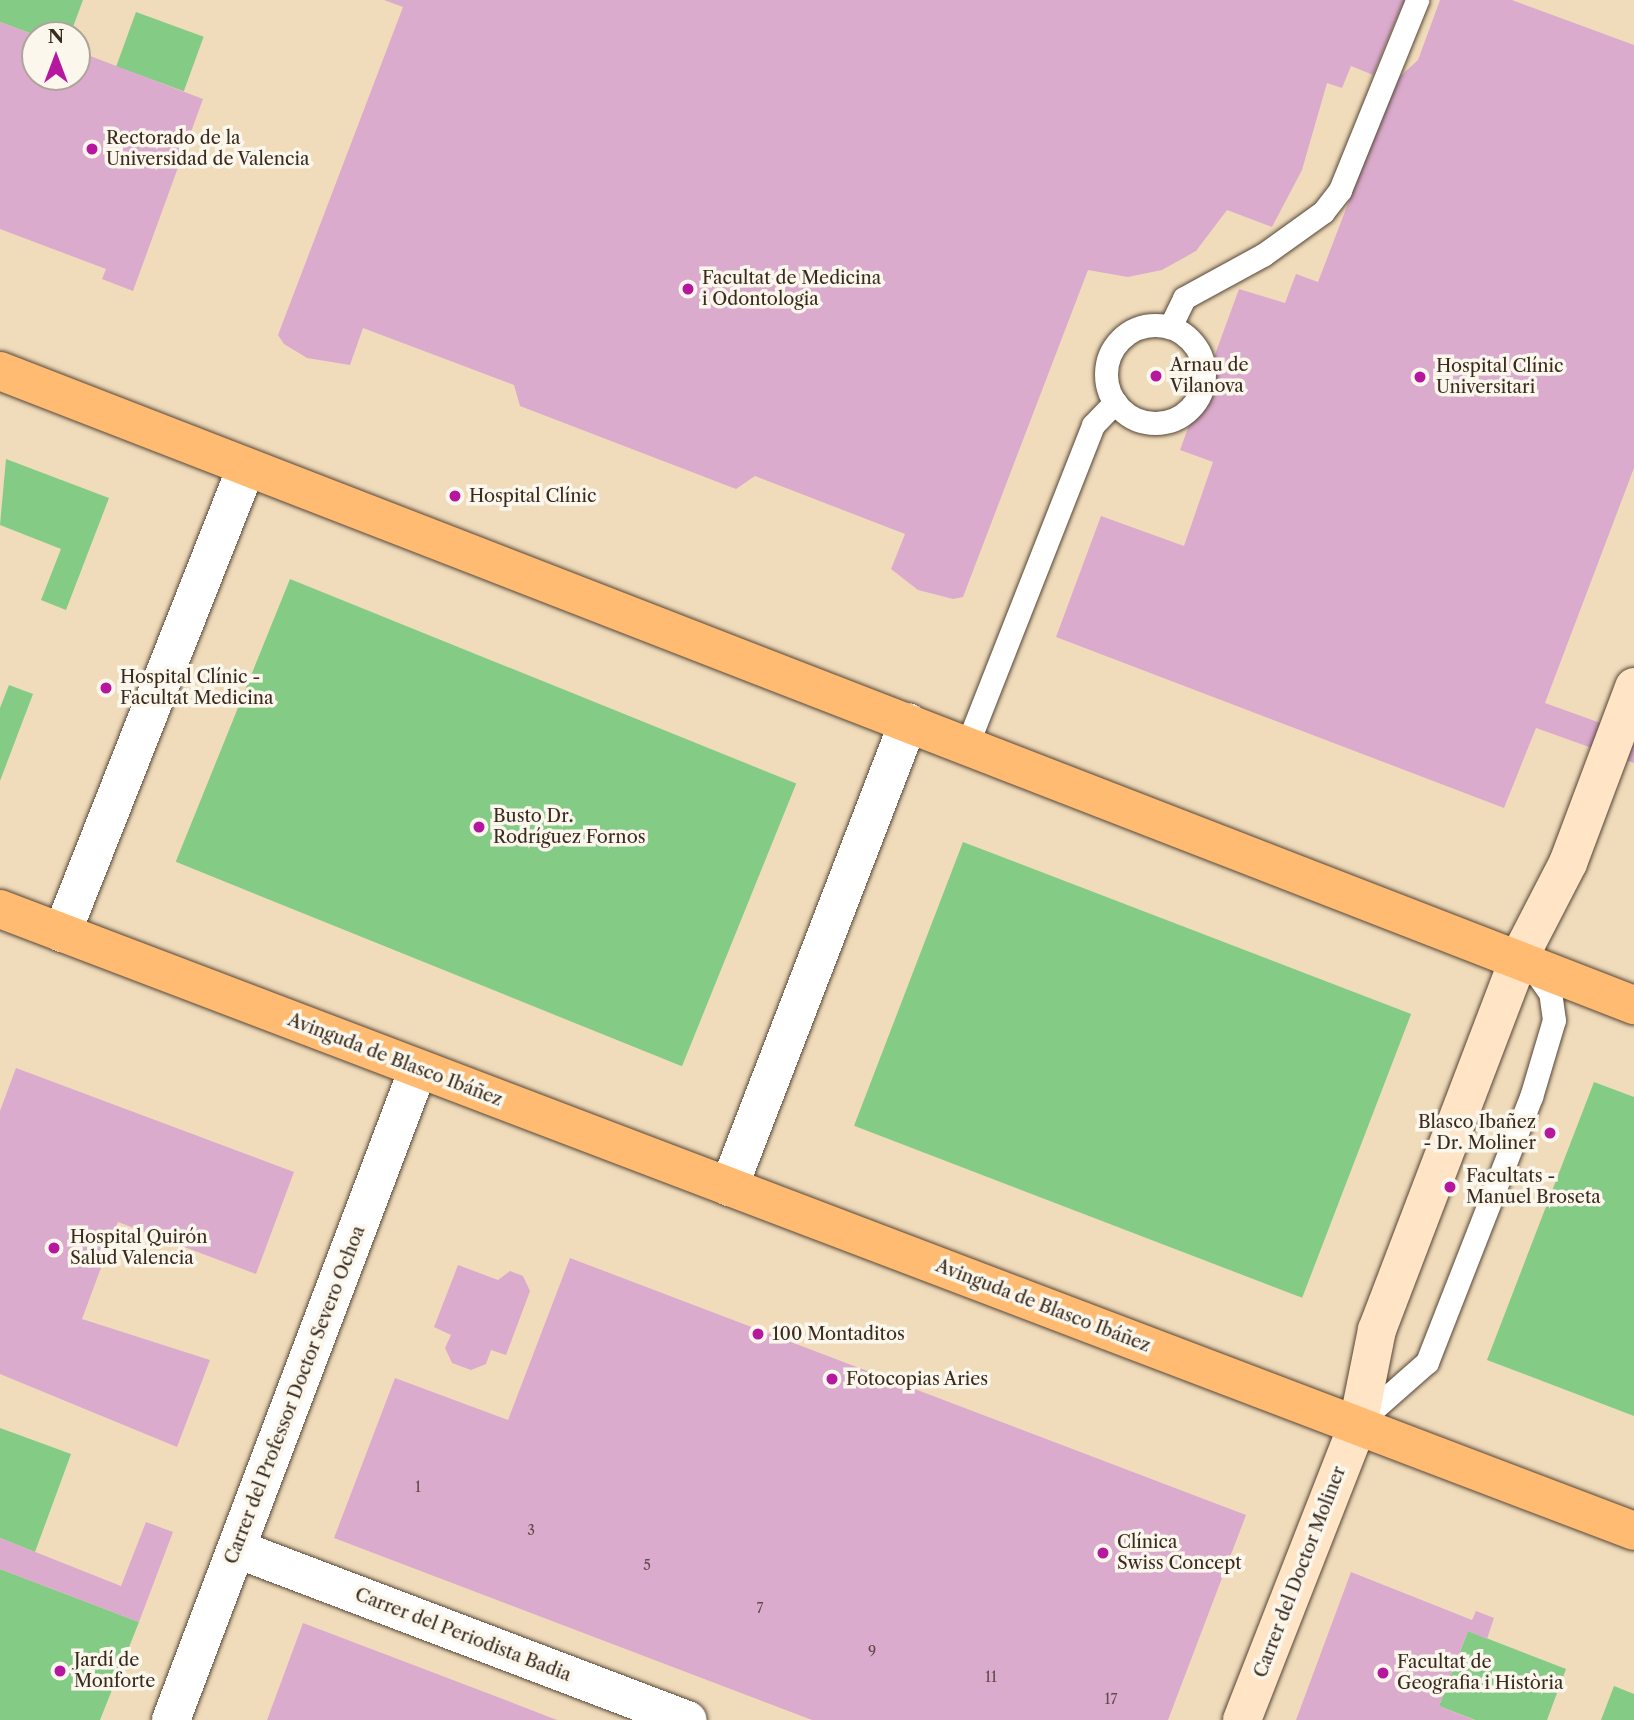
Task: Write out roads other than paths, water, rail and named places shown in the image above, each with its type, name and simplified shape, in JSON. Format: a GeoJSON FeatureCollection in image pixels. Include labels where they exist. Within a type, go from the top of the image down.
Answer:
{"type":"FeatureCollection","features":[{"type":"Feature","properties":{"kind":"main road"},"geometry":{"type":"LineString","coordinates":[[0,371],[1520,958],[1634,1005]]}},
{"type":"Feature","properties":{"kind":"main road","name":"Avinguda de Blasco Ibáñez"},"geometry":{"type":"LineString","coordinates":[[0,909],[1634,1531]]}},
{"type":"Feature","properties":{"kind":"street"},"geometry":{"type":"LineString","coordinates":[[62,933],[246,468]]}},
{"type":"Feature","properties":{"kind":"street"},"geometry":{"type":"LineString","coordinates":[[1358,1424],[1377,1330],[1520,958],[1568,863],[1634,687]]}},
{"type":"Feature","properties":{"kind":"street"},"geometry":{"type":"LineString","coordinates":[[729,1187],[908,722]]}},
{"type":"Feature","properties":{"kind":"street","name":"Carrer del Professor Doctor Severo Ochoa"},"geometry":{"type":"LineString","coordinates":[[171,1720],[418,1069]]}},
{"type":"Feature","properties":{"kind":"street","name":"Carrer del Doctor Moliner"},"geometry":{"type":"LineString","coordinates":[[1242,1720],[1358,1424]]}},
{"type":"Feature","properties":{"kind":"street","name":"Carrer del Periodista Badia"},"geometry":{"type":"LineString","coordinates":[[237,1549],[688,1720]]}},
{"type":"Feature","properties":{"kind":"lane"},"geometry":{"type":"LineString","coordinates":[[1170,327],[1184,298],[1263,255],[1323,212],[1340,190],[1417,0]]}},
{"type":"Feature","properties":{"kind":"lane"},"geometry":{"type":"LineString","coordinates":[[1170,327],[1195,345],[1202,359],[1201,390],[1193,405],[1181,416],[1148,422],[1115,402],[1106,377],[1114,347],[1139,328],[1170,327]]}},
{"type":"Feature","properties":{"kind":"lane"},"geometry":{"type":"LineString","coordinates":[[967,745],[1093,425],[1115,402]]}},
{"type":"Feature","properties":{"kind":"lane"},"geometry":{"type":"LineString","coordinates":[[1358,1424],[1427,1362],[1550,1045],[1550,993],[1520,958]]}},
{"type":"Feature","properties":{"kind":"place","name":"Rectorado de la Universidad de Valencia"},"geometry":{"type":"Point","coordinates":[92,149]}},
{"type":"Feature","properties":{"kind":"place","name":"Facultat de Medicina i Odontologia"},"geometry":{"type":"Point","coordinates":[688,289]}},
{"type":"Feature","properties":{"kind":"place","name":"Arnau de Vilanova"},"geometry":{"type":"Point","coordinates":[1156,376]}},
{"type":"Feature","properties":{"kind":"place","name":"Hospital Clínic Universitari"},"geometry":{"type":"Point","coordinates":[1420,377]}},
{"type":"Feature","properties":{"kind":"place","name":"Hospital Clínic"},"geometry":{"type":"Point","coordinates":[455,496]}},
{"type":"Feature","properties":{"kind":"place","name":"Hospital Clínic - Facultat Medicina"},"geometry":{"type":"Point","coordinates":[106,688]}},
{"type":"Feature","properties":{"kind":"place","name":"Busto Dr. Rodríguez Fornos"},"geometry":{"type":"Point","coordinates":[479,827]}},
{"type":"Feature","properties":{"kind":"place","name":"Blasco Ibañez - Dr. Moliner"},"geometry":{"type":"Point","coordinates":[1550,1133]}},
{"type":"Feature","properties":{"kind":"place","name":"Facultats - Manuel Broseta"},"geometry":{"type":"Point","coordinates":[1450,1187]}},
{"type":"Feature","properties":{"kind":"place","name":"Hospital Quirón Salud Valencia"},"geometry":{"type":"Point","coordinates":[54,1248]}},
{"type":"Feature","properties":{"kind":"place","name":"100 Montaditos"},"geometry":{"type":"Point","coordinates":[758,1334]}},
{"type":"Feature","properties":{"kind":"place","name":"Fotocopias Aries"},"geometry":{"type":"Point","coordinates":[832,1379]}},
{"type":"Feature","properties":{"kind":"place","name":"Clínica Swiss Concept"},"geometry":{"type":"Point","coordinates":[1103,1553]}},
{"type":"Feature","properties":{"kind":"place","name":"Jardí de Monforte"},"geometry":{"type":"Point","coordinates":[60,1671]}},
{"type":"Feature","properties":{"kind":"place","name":"Facultat de Geografia i Història"},"geometry":{"type":"Point","coordinates":[1383,1673]}}]}
